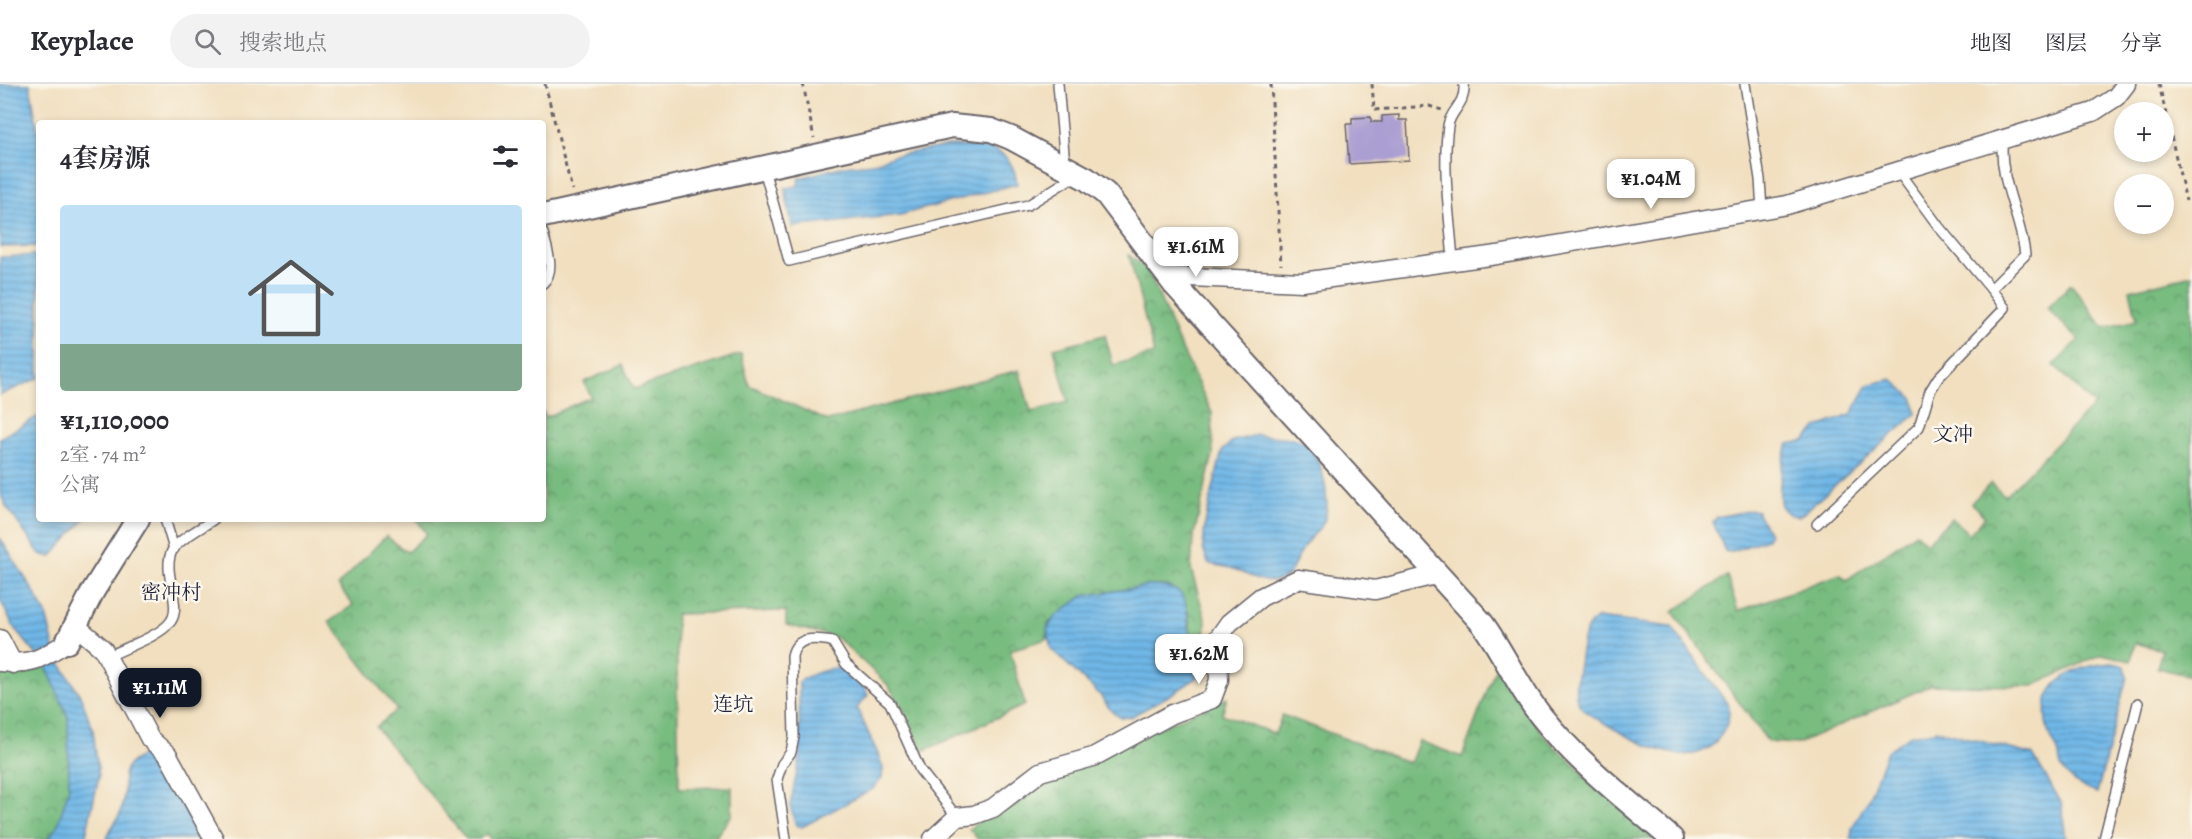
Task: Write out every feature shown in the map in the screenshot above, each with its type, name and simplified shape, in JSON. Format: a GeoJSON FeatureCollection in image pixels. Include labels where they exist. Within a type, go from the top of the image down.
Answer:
{"type":"FeatureCollection","features":[{"type":"Feature","properties":{"kind":"street"},"geometry":{"type":"LineString","coordinates":[[1168,276],[1282,283],[1453,261],[1787,206],[2093,112],[2116,97],[2126,84]]}},
{"type":"Feature","properties":{"kind":"street"},"geometry":{"type":"LineString","coordinates":[[546,215],[916,132],[952,126],[974,127],[1011,138],[1072,171],[1106,194],[1168,276],[1439,574],[1496,642],[1517,682],[1562,741],[1672,839]]}},
{"type":"Feature","properties":{"kind":"street"},"geometry":{"type":"LineString","coordinates":[[0,639],[7,663],[38,661],[71,633],[136,522]]}},
{"type":"Feature","properties":{"kind":"street"},"geometry":{"type":"LineString","coordinates":[[933,839],[957,817],[974,815],[993,808],[1040,772],[1093,757],[1172,714],[1212,699],[1219,680],[1215,644],[1222,631],[1261,597],[1292,580],[1375,590],[1439,574]]}},
{"type":"Feature","properties":{"kind":"street"},"geometry":{"type":"LineString","coordinates":[[71,633],[103,649],[150,739],[168,755],[214,839]]}},
{"type":"Feature","properties":{"kind":"lane"},"geometry":{"type":"LineString","coordinates":[[764,166],[789,261],[1028,205],[1072,171],[1058,84]]}},
{"type":"Feature","properties":{"kind":"lane"},"geometry":{"type":"LineString","coordinates":[[1453,261],[1446,142],[1448,122],[1462,104],[1464,84]]}},
{"type":"Feature","properties":{"kind":"lane"},"geometry":{"type":"LineString","coordinates":[[1745,84],[1760,179],[1762,210]]}},
{"type":"Feature","properties":{"kind":"lane"},"geometry":{"type":"LineString","coordinates":[[1991,289],[2025,255],[2005,177],[2001,150],[2003,138]]}},
{"type":"Feature","properties":{"kind":"lane"},"geometry":{"type":"LineString","coordinates":[[1817,524],[1919,427],[1930,391],[1938,378],[2005,308],[1939,227],[1898,171]]}},
{"type":"Feature","properties":{"kind":"lane"},"geometry":{"type":"LineString","coordinates":[[546,248],[550,268],[546,280]]}},
{"type":"Feature","properties":{"kind":"lane"},"geometry":{"type":"LineString","coordinates":[[107,657],[161,630],[173,619],[169,578],[174,549],[166,522]]}},
{"type":"Feature","properties":{"kind":"lane"},"geometry":{"type":"LineString","coordinates":[[174,549],[210,522]]}},
{"type":"Feature","properties":{"kind":"lane"},"geometry":{"type":"LineString","coordinates":[[786,839],[777,778],[793,742],[792,656],[795,646],[804,640],[819,638],[832,641],[846,664],[890,703],[920,770],[957,817]]}},
{"type":"Feature","properties":{"kind":"lane"},"geometry":{"type":"LineString","coordinates":[[2104,839],[2138,703]]}},
{"type":"Feature","properties":{"kind":"path"},"geometry":{"type":"LineString","coordinates":[[545,84],[577,209]]}},
{"type":"Feature","properties":{"kind":"path"},"geometry":{"type":"LineString","coordinates":[[803,84],[817,154]]}},
{"type":"Feature","properties":{"kind":"path"},"geometry":{"type":"LineString","coordinates":[[1271,84],[1282,283]]}},
{"type":"Feature","properties":{"kind":"path"},"geometry":{"type":"LineString","coordinates":[[1372,84],[1374,110],[1429,106],[1454,113]]}},
{"type":"Feature","properties":{"kind":"path"},"geometry":{"type":"LineString","coordinates":[[2159,84],[2186,201]]}},
{"type":"Feature","properties":{"kind":"green space"},"geometry":{"type":"Polygon","coordinates":[[[1129,255],[1148,270],[1212,413],[1213,454],[1193,539],[1191,569],[1206,621],[1205,641],[1197,651],[1191,640],[1189,613],[1168,586],[1147,586],[1083,596],[1048,624],[1047,639],[1010,650],[1025,705],[923,751],[898,700],[887,684],[835,637],[786,625],[786,611],[676,614],[679,788],[732,787],[732,815],[714,839],[491,839],[487,833],[479,839],[466,839],[376,727],[397,710],[329,622],[353,605],[338,585],[386,536],[407,552],[427,534],[418,522],[546,522],[546,417],[591,397],[584,382],[623,365],[634,389],[741,354],[749,385],[828,421],[1019,370],[1031,412],[1068,402],[1054,348],[1105,335],[1113,365],[1154,354],[1129,255]]]}},
{"type":"Feature","properties":{"kind":"green space"},"geometry":{"type":"Polygon","coordinates":[[[2192,275],[2192,676],[2157,668],[2162,650],[2135,643],[2131,661],[2102,654],[2033,686],[1931,685],[1798,744],[1768,742],[1673,612],[1727,576],[1738,611],[1840,574],[1846,580],[1916,533],[1926,543],[1952,518],[1969,534],[1985,517],[1971,503],[1991,483],[2005,496],[2094,405],[2054,365],[2079,340],[2047,308],[2071,284],[2104,328],[2137,320],[2130,290],[2192,275]]]}},
{"type":"Feature","properties":{"kind":"green space"},"geometry":{"type":"Polygon","coordinates":[[[46,666],[64,704],[70,730],[70,781],[63,815],[48,839],[0,839],[0,671],[25,674],[46,666]]]}},
{"type":"Feature","properties":{"kind":"green space"},"geometry":{"type":"Polygon","coordinates":[[[1496,667],[1545,737],[1655,839],[978,839],[969,829],[1035,782],[1227,698],[1222,714],[1275,734],[1282,715],[1410,763],[1419,741],[1462,757],[1496,667]]]}},
{"type":"Feature","properties":{"kind":"water"},"geometry":{"type":"Polygon","coordinates":[[[0,84],[30,84],[36,120],[36,246],[0,247],[0,84]]]}},
{"type":"Feature","properties":{"kind":"water"},"geometry":{"type":"Polygon","coordinates":[[[948,146],[983,147],[1002,154],[1014,171],[1017,184],[900,215],[792,227],[785,188],[798,186],[799,178],[844,166],[873,163],[892,156],[948,146]]]}},
{"type":"Feature","properties":{"kind":"water"},"geometry":{"type":"Polygon","coordinates":[[[36,255],[36,379],[0,395],[0,257],[36,255]]]}},
{"type":"Feature","properties":{"kind":"water"},"geometry":{"type":"Polygon","coordinates":[[[1892,379],[1914,399],[1916,414],[1799,517],[1785,511],[1780,502],[1780,485],[1789,444],[1804,441],[1818,427],[1851,415],[1868,385],[1892,379]]]}},
{"type":"Feature","properties":{"kind":"water"},"geometry":{"type":"Polygon","coordinates":[[[36,418],[36,522],[82,522],[51,557],[40,554],[6,506],[0,493],[0,438],[36,418]]]}},
{"type":"Feature","properties":{"kind":"water"},"geometry":{"type":"Polygon","coordinates":[[[1257,435],[1286,437],[1302,441],[1315,455],[1326,490],[1324,521],[1304,546],[1289,575],[1274,581],[1260,580],[1231,568],[1208,563],[1203,549],[1205,523],[1222,451],[1233,441],[1257,435]]]}},
{"type":"Feature","properties":{"kind":"water"},"geometry":{"type":"Polygon","coordinates":[[[1757,511],[1769,534],[1767,539],[1730,552],[1725,551],[1713,522],[1717,517],[1757,511]]]}},
{"type":"Feature","properties":{"kind":"water"},"geometry":{"type":"Polygon","coordinates":[[[0,538],[46,614],[56,656],[81,697],[93,730],[99,777],[85,839],[48,839],[57,827],[69,788],[68,717],[46,666],[15,629],[0,600],[0,538]]]}},
{"type":"Feature","properties":{"kind":"water"},"geometry":{"type":"Polygon","coordinates":[[[1147,586],[1163,586],[1180,593],[1186,608],[1192,643],[1203,664],[1203,669],[1196,678],[1168,696],[1131,717],[1120,717],[1112,712],[1100,695],[1051,649],[1047,629],[1055,617],[1083,596],[1147,586]]]}},
{"type":"Feature","properties":{"kind":"water"},"geometry":{"type":"Polygon","coordinates":[[[1598,618],[1672,627],[1729,706],[1725,728],[1718,739],[1707,749],[1694,754],[1663,751],[1618,731],[1590,715],[1580,706],[1576,697],[1576,686],[1583,640],[1589,626],[1598,618]]]}},
{"type":"Feature","properties":{"kind":"water"},"geometry":{"type":"Polygon","coordinates":[[[2113,663],[2125,666],[2127,677],[2097,793],[2076,783],[2061,766],[2059,754],[2048,731],[2045,714],[2052,689],[2060,680],[2084,668],[2113,663]]]}},
{"type":"Feature","properties":{"kind":"water"},"geometry":{"type":"Polygon","coordinates":[[[833,668],[850,672],[868,695],[857,708],[883,768],[882,778],[873,789],[802,827],[796,825],[790,806],[800,757],[799,682],[810,675],[833,668]]]}},
{"type":"Feature","properties":{"kind":"water"},"geometry":{"type":"Polygon","coordinates":[[[1938,730],[2033,755],[2061,802],[2066,839],[1851,839],[1852,828],[1869,798],[1887,751],[1911,735],[1938,730]]]}},
{"type":"Feature","properties":{"kind":"water"},"geometry":{"type":"Polygon","coordinates":[[[155,749],[199,839],[107,839],[121,811],[127,768],[132,762],[155,749]]]}},
{"type":"Feature","properties":{"kind":"building"},"geometry":{"type":"Polygon","coordinates":[[[1399,115],[1399,120],[1407,120],[1409,160],[1349,164],[1346,124],[1352,124],[1352,118],[1371,117],[1371,122],[1382,122],[1382,116],[1399,115]]]}},
{"type":"Feature","properties":{"kind":"district","name":"文冲"},"geometry":{"type":"Point","coordinates":[1953,434]}},
{"type":"Feature","properties":{"kind":"district","name":"密冲村"},"geometry":{"type":"Point","coordinates":[171,592]}},
{"type":"Feature","properties":{"kind":"district","name":"连坑"},"geometry":{"type":"Point","coordinates":[733,704]}}]}
